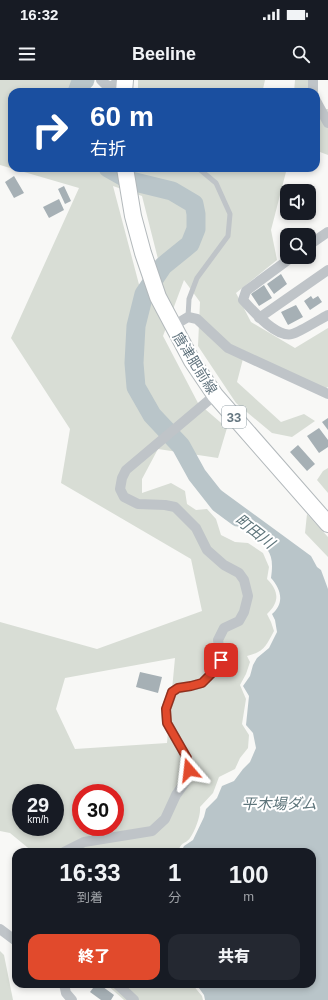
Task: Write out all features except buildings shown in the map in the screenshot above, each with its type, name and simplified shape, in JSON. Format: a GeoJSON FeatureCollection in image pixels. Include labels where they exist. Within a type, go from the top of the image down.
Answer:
{"type":"FeatureCollection","features":[{"type":"Feature","properties":{"kind":"main road","name":"唐津肥前線"},"geometry":{"type":"LineString","coordinates":[[125,172],[132,216],[158,297],[192,361],[209,400],[328,524]]}},
{"type":"Feature","properties":{"kind":"street"},"geometry":{"type":"LineString","coordinates":[[101,80],[105,84],[117,88],[120,80]]}},
{"type":"Feature","properties":{"kind":"street"},"geometry":{"type":"LineString","coordinates":[[320,108],[328,123]]}},
{"type":"Feature","properties":{"kind":"street"},"geometry":{"type":"LineString","coordinates":[[316,240],[328,232]]}},
{"type":"Feature","properties":{"kind":"street"},"geometry":{"type":"LineString","coordinates":[[283,264],[246,291],[243,300],[259,318],[284,334],[293,334],[328,315]]}},
{"type":"Feature","properties":{"kind":"street"},"geometry":{"type":"LineString","coordinates":[[259,318],[328,270]]}},
{"type":"Feature","properties":{"kind":"street"},"geometry":{"type":"LineString","coordinates":[[173,326],[188,317],[197,319],[228,348],[328,394]]}},
{"type":"Feature","properties":{"kind":"street"},"geometry":{"type":"LineString","coordinates":[[72,848],[84,842],[152,831],[166,819],[176,795],[186,781],[189,770],[187,758],[167,723],[166,709],[172,692],[178,688],[202,683],[216,669],[221,660],[218,640],[224,628],[239,621],[244,612],[248,596],[244,580],[239,573],[224,565],[207,550],[196,528],[175,507],[166,505],[138,504],[124,497],[120,489],[122,478],[126,470],[143,454],[209,400]]}},
{"type":"Feature","properties":{"kind":"street"},"geometry":{"type":"LineString","coordinates":[[0,929],[12,938]]}},
{"type":"Feature","properties":{"kind":"street"},"geometry":{"type":"LineString","coordinates":[[65,988],[66,993],[72,1000]]}},
{"type":"Feature","properties":{"kind":"street"},"geometry":{"type":"LineString","coordinates":[[121,988],[134,1000]]}},
{"type":"Feature","properties":{"kind":"lane"},"geometry":{"type":"LineString","coordinates":[[188,317],[189,299],[197,278],[228,236],[230,214],[216,183],[203,172]]}},
{"type":"Feature","properties":{"kind":"shaded area"},"geometry":{"type":"Polygon","coordinates":[[[0,80],[80,80],[85,88],[8,88],[8,167],[0,165],[0,80]]]}},
{"type":"Feature","properties":{"kind":"shaded area"},"geometry":{"type":"Polygon","coordinates":[[[138,80],[265,80],[263,88],[138,88],[138,80]]]}},
{"type":"Feature","properties":{"kind":"shaded area"},"geometry":{"type":"Polygon","coordinates":[[[295,80],[311,80],[315,88],[294,88],[295,80]]]}},
{"type":"Feature","properties":{"kind":"shaded area"},"geometry":{"type":"Polygon","coordinates":[[[320,99],[325,109],[328,109],[328,155],[320,152],[320,99]]]}},
{"type":"Feature","properties":{"kind":"shaded area"},"geometry":{"type":"Polygon","coordinates":[[[24,172],[286,172],[283,184],[280,184],[280,195],[271,230],[277,260],[236,293],[251,322],[295,348],[328,328],[328,387],[322,390],[245,351],[237,382],[281,422],[304,414],[315,421],[292,437],[272,433],[236,403],[198,346],[200,302],[184,280],[163,336],[198,403],[227,428],[218,458],[158,449],[142,479],[142,493],[171,483],[185,491],[187,504],[196,510],[207,509],[216,519],[221,535],[235,542],[248,543],[263,553],[269,567],[267,579],[276,592],[276,601],[267,614],[274,631],[264,648],[257,653],[247,656],[250,662],[240,685],[246,699],[242,724],[249,735],[248,748],[240,758],[235,769],[219,777],[213,793],[200,807],[199,818],[192,835],[182,844],[180,848],[28,848],[14,836],[64,836],[64,784],[12,784],[12,835],[0,831],[0,622],[97,649],[202,611],[191,559],[61,483],[70,429],[11,338],[79,188],[24,172]],[[113,186],[141,292],[158,259],[142,196],[113,186]],[[175,658],[65,678],[56,709],[75,749],[167,743],[175,658]]]}},
{"type":"Feature","properties":{"kind":"shaded area"},"geometry":{"type":"Polygon","coordinates":[[[328,468],[328,493],[317,480],[323,471],[328,468]]]}},
{"type":"Feature","properties":{"kind":"shaded area"},"geometry":{"type":"Polygon","coordinates":[[[307,514],[328,537],[328,557],[305,533],[307,514]]]}},
{"type":"Feature","properties":{"kind":"shaded area"},"geometry":{"type":"Polygon","coordinates":[[[0,951],[4,955],[13,1000],[0,1000],[0,951]]]}},
{"type":"Feature","properties":{"kind":"shaded area"},"geometry":{"type":"Polygon","coordinates":[[[110,988],[195,988],[202,996],[203,1000],[124,1000],[110,988]]]}},
{"type":"Feature","properties":{"kind":"water","name":"平木場ダム"},"geometry":{"type":"Polygon","coordinates":[[[218,488],[311,556],[317,567],[321,570],[328,589],[328,1000],[205,1000],[204,995],[199,988],[316,988],[316,848],[183,848],[193,840],[204,817],[206,809],[217,798],[222,786],[234,781],[250,762],[256,748],[253,733],[246,725],[249,696],[243,686],[250,676],[257,658],[269,648],[277,632],[275,620],[272,614],[279,605],[280,596],[277,587],[271,578],[272,562],[268,550],[241,525],[232,524],[221,515],[215,503],[224,496],[218,488]]]}},
{"type":"Feature","properties":{"kind":"waterway","name":"町田川"},"geometry":{"type":"LineString","coordinates":[[78,88],[80,84],[85,80]]}},
{"type":"Feature","properties":{"kind":"waterway","name":"町田川"},"geometry":{"type":"LineString","coordinates":[[115,172],[131,181],[172,191],[194,204],[196,229],[190,244],[163,266],[144,294],[136,326],[134,363],[136,387],[152,415],[181,446],[197,475],[219,503],[238,517]]}},
{"type":"Feature","properties":{"kind":"route"},"geometry":{"type":"LineString","coordinates":[[189,770],[187,758],[167,723],[166,709],[172,692],[178,688],[202,683],[216,669],[221,660]]}}]}
